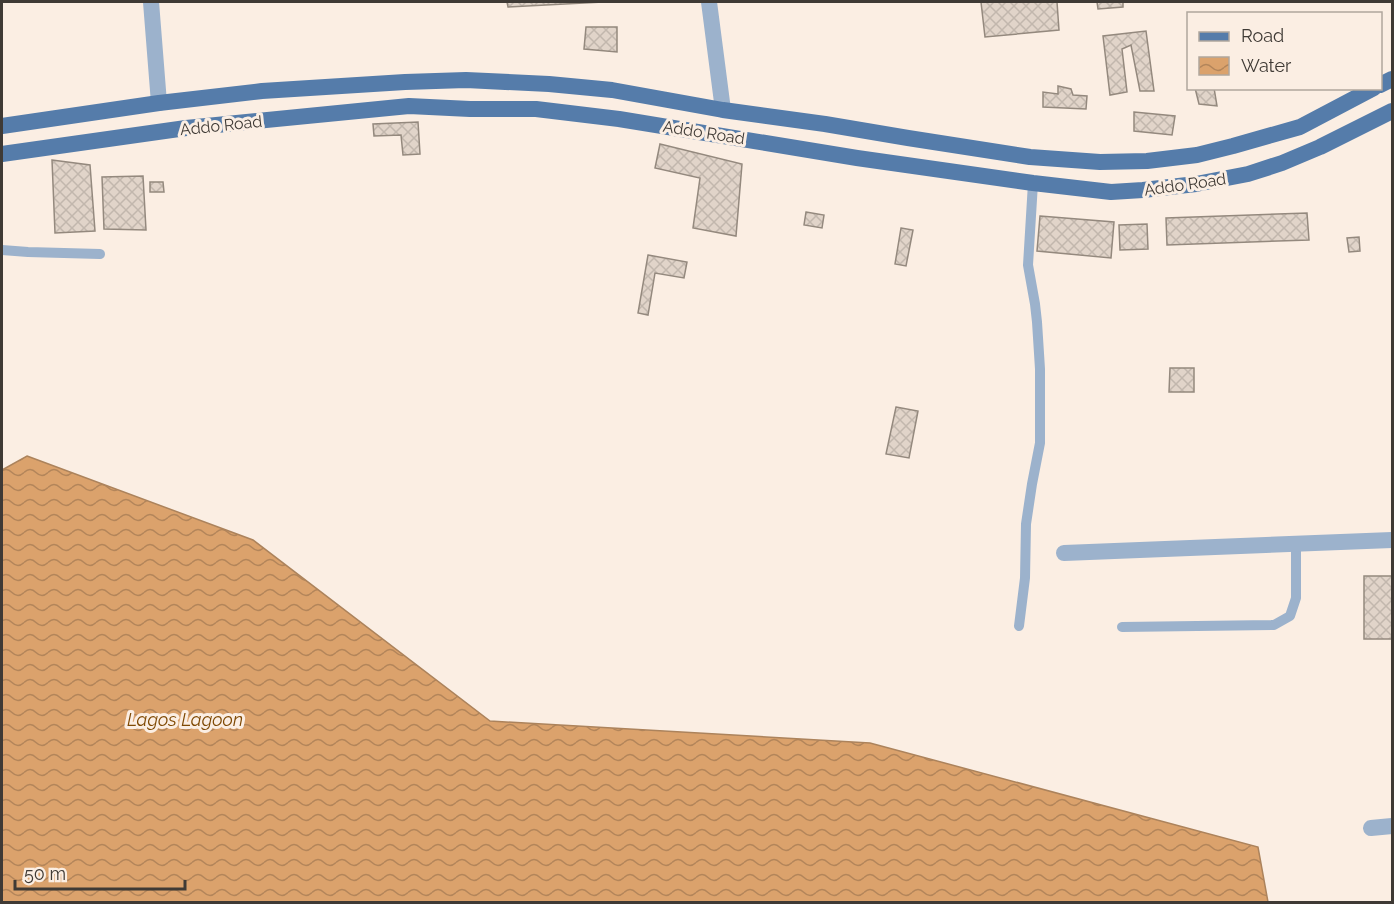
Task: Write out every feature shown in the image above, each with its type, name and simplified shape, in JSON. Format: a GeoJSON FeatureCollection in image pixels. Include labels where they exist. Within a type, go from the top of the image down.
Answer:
{"type":"FeatureCollection","features":[{"type":"Feature","properties":{"kind":"main road","name":"Addo Road"},"geometry":{"type":"LineString","coordinates":[[2,126],[159,103],[262,91],[466,80],[612,90],[723,110],[1030,156],[1100,162],[1147,161],[1197,155],[1299,127],[1370,90]]}},
{"type":"Feature","properties":{"kind":"main road","name":"Addo Road"},"geometry":{"type":"LineString","coordinates":[[2,154],[186,128],[409,106],[536,109],[620,118],[857,158],[1111,192],[1196,184],[1248,174],[1320,147],[1392,111]]}},
{"type":"Feature","properties":{"kind":"street"},"geometry":{"type":"LineString","coordinates":[[152,2],[159,103]]}},
{"type":"Feature","properties":{"kind":"street"},"geometry":{"type":"LineString","coordinates":[[708,2],[723,110]]}},
{"type":"Feature","properties":{"kind":"street"},"geometry":{"type":"LineString","coordinates":[[1064,553],[1392,540]]}},
{"type":"Feature","properties":{"kind":"street"},"geometry":{"type":"LineString","coordinates":[[1371,828],[1392,826]]}},
{"type":"Feature","properties":{"kind":"lane"},"geometry":{"type":"LineString","coordinates":[[1019,626],[1025,578],[1026,524],[1041,443],[1037,322],[1028,265],[1033,183]]}},
{"type":"Feature","properties":{"kind":"lane"},"geometry":{"type":"LineString","coordinates":[[2,250],[100,254]]}},
{"type":"Feature","properties":{"kind":"lane"},"geometry":{"type":"LineString","coordinates":[[1122,627],[1274,625],[1290,616],[1296,598],[1296,544]]}},
{"type":"Feature","properties":{"kind":"water","name":"Lagos Lagoon"},"geometry":{"type":"Polygon","coordinates":[[[27,456],[253,540],[490,721],[870,743],[1258,847],[1268,902],[2,902],[2,470],[27,456]]]}},
{"type":"Feature","properties":{"kind":"building"},"geometry":{"type":"Polygon","coordinates":[[[507,2],[603,2],[508,7],[507,2]]]}},
{"type":"Feature","properties":{"kind":"building"},"geometry":{"type":"Polygon","coordinates":[[[981,2],[1057,2],[1059,30],[985,37],[981,2]]]}},
{"type":"Feature","properties":{"kind":"building"},"geometry":{"type":"Polygon","coordinates":[[[1097,2],[1123,2],[1123,7],[1098,9],[1097,2]]]}},
{"type":"Feature","properties":{"kind":"building"},"geometry":{"type":"Polygon","coordinates":[[[586,27],[617,27],[617,52],[584,49],[586,27]]]}},
{"type":"Feature","properties":{"kind":"building"},"geometry":{"type":"Polygon","coordinates":[[[1146,31],[1154,91],[1140,91],[1131,45],[1122,49],[1127,92],[1110,95],[1103,36],[1146,31]]]}},
{"type":"Feature","properties":{"kind":"building"},"geometry":{"type":"Polygon","coordinates":[[[1058,86],[1071,89],[1073,95],[1087,96],[1086,109],[1043,107],[1043,92],[1058,94],[1058,86]]]}},
{"type":"Feature","properties":{"kind":"building"},"geometry":{"type":"Polygon","coordinates":[[[1196,90],[1214,90],[1217,106],[1199,104],[1196,90]]]}},
{"type":"Feature","properties":{"kind":"building"},"geometry":{"type":"Polygon","coordinates":[[[1134,112],[1175,116],[1172,135],[1134,131],[1134,112]]]}},
{"type":"Feature","properties":{"kind":"building"},"geometry":{"type":"Polygon","coordinates":[[[418,122],[420,154],[403,155],[401,135],[374,136],[373,124],[418,122]]]}},
{"type":"Feature","properties":{"kind":"building"},"geometry":{"type":"Polygon","coordinates":[[[660,144],[742,164],[736,236],[693,228],[700,178],[655,168],[660,144]]]}},
{"type":"Feature","properties":{"kind":"building"},"geometry":{"type":"Polygon","coordinates":[[[52,160],[90,165],[95,231],[55,233],[52,160]]]}},
{"type":"Feature","properties":{"kind":"building"},"geometry":{"type":"Polygon","coordinates":[[[143,176],[146,230],[104,229],[102,177],[143,176]]]}},
{"type":"Feature","properties":{"kind":"building"},"geometry":{"type":"Polygon","coordinates":[[[150,182],[163,182],[164,192],[150,192],[150,182]]]}},
{"type":"Feature","properties":{"kind":"building"},"geometry":{"type":"Polygon","coordinates":[[[806,212],[824,215],[822,228],[804,225],[806,212]]]}},
{"type":"Feature","properties":{"kind":"building"},"geometry":{"type":"Polygon","coordinates":[[[1307,213],[1309,240],[1167,245],[1166,218],[1307,213]]]}},
{"type":"Feature","properties":{"kind":"building"},"geometry":{"type":"Polygon","coordinates":[[[1040,216],[1114,222],[1111,258],[1037,251],[1040,216]]]}},
{"type":"Feature","properties":{"kind":"building"},"geometry":{"type":"Polygon","coordinates":[[[1147,224],[1148,249],[1120,250],[1119,225],[1147,224]]]}},
{"type":"Feature","properties":{"kind":"building"},"geometry":{"type":"Polygon","coordinates":[[[901,228],[913,230],[906,266],[895,264],[901,228]]]}},
{"type":"Feature","properties":{"kind":"building"},"geometry":{"type":"Polygon","coordinates":[[[1359,237],[1360,251],[1349,252],[1347,238],[1359,237]]]}},
{"type":"Feature","properties":{"kind":"building"},"geometry":{"type":"Polygon","coordinates":[[[648,255],[687,262],[684,278],[655,273],[648,315],[638,313],[648,255]]]}},
{"type":"Feature","properties":{"kind":"building"},"geometry":{"type":"Polygon","coordinates":[[[1170,368],[1194,368],[1194,392],[1169,392],[1170,368]]]}},
{"type":"Feature","properties":{"kind":"building"},"geometry":{"type":"Polygon","coordinates":[[[896,407],[918,411],[909,458],[886,454],[896,407]]]}},
{"type":"Feature","properties":{"kind":"building"},"geometry":{"type":"Polygon","coordinates":[[[1364,576],[1392,576],[1392,639],[1364,639],[1364,576]]]}}]}
